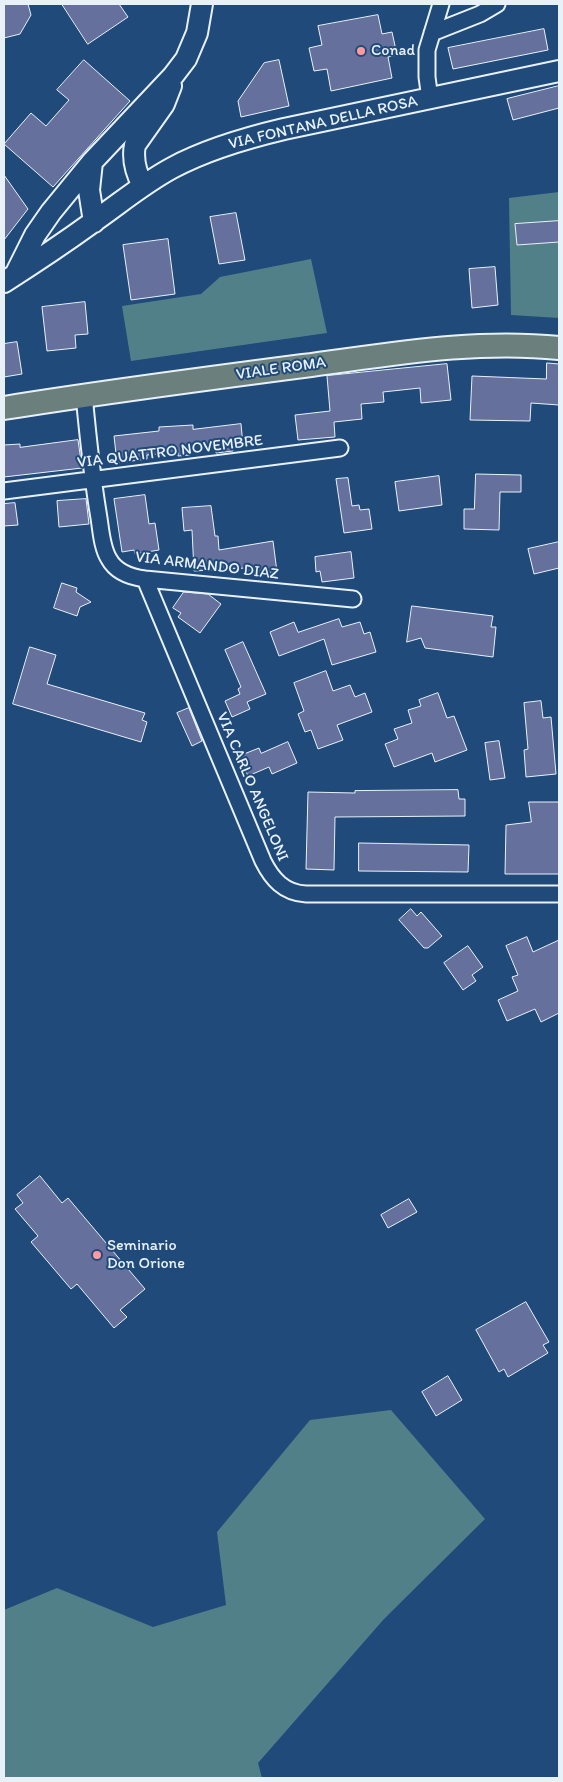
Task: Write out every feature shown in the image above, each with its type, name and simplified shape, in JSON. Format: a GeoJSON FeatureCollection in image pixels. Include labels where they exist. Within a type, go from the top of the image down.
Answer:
{"type":"FeatureCollection","features":[{"type":"Feature","properties":{"kind":"main road"},"geometry":{"type":"LineString","coordinates":[[9,278],[39,228],[92,162],[173,76],[186,59],[200,23],[202,4]]}},
{"type":"Feature","properties":{"kind":"main road","name":"VIA FONTANA DELLA ROSA"},"geometry":{"type":"LineString","coordinates":[[9,278],[94,222],[143,186],[188,160],[242,140],[298,126],[559,71]]}},
{"type":"Feature","properties":{"kind":"main road"},"geometry":{"type":"LineString","coordinates":[[143,186],[135,169],[133,152],[135,145],[167,100],[173,76]]}},
{"type":"Feature","properties":{"kind":"main road"},"geometry":{"type":"LineString","coordinates":[[92,162],[89,190],[94,222]]}},
{"type":"Feature","properties":{"kind":"main road","name":"VIALE ROMA"},"geometry":{"type":"LineString","coordinates":[[4,408],[428,350],[507,346],[559,348]]}},
{"type":"Feature","properties":{"kind":"street"},"geometry":{"type":"LineString","coordinates":[[430,99],[426,60],[441,4]]}},
{"type":"Feature","properties":{"kind":"street"},"geometry":{"type":"LineString","coordinates":[[432,33],[475,16],[497,4]]}},
{"type":"Feature","properties":{"kind":"street","name":"VIA ARMANDO DIAZ"},"geometry":{"type":"LineString","coordinates":[[84,396],[93,480],[104,544],[108,559],[114,567],[124,573],[145,579],[354,600]]}},
{"type":"Feature","properties":{"kind":"street","name":"VIA QUATTRO NOVEMBRE"},"geometry":{"type":"LineString","coordinates":[[4,491],[340,448]]}},
{"type":"Feature","properties":{"kind":"street","name":"VIA CARLO ANGELONI"},"geometry":{"type":"LineString","coordinates":[[145,579],[263,861],[269,873],[280,885],[290,891],[306,894],[559,894]]}},
{"type":"Feature","properties":{"kind":"green space"},"geometry":{"type":"Polygon","coordinates":[[[559,192],[559,318],[511,315],[509,198],[559,192]]]}},
{"type":"Feature","properties":{"kind":"green space"},"geometry":{"type":"Polygon","coordinates":[[[311,259],[327,333],[131,361],[122,306],[201,294],[220,277],[311,259]]]}},
{"type":"Feature","properties":{"kind":"green space"},"geometry":{"type":"Polygon","coordinates":[[[391,1410],[485,1519],[384,1619],[258,1763],[262,1778],[4,1778],[4,1610],[57,1588],[153,1627],[226,1605],[217,1532],[310,1420],[391,1410]]]}},
{"type":"Feature","properties":{"kind":"building"},"geometry":{"type":"Polygon","coordinates":[[[4,4],[28,4],[31,15],[20,34],[4,38],[4,4]]]}},
{"type":"Feature","properties":{"kind":"building"},"geometry":{"type":"Polygon","coordinates":[[[62,4],[119,4],[128,17],[88,44],[62,4]]]}},
{"type":"Feature","properties":{"kind":"building"},"geometry":{"type":"Polygon","coordinates":[[[378,15],[382,34],[392,32],[397,55],[388,57],[392,78],[331,91],[327,69],[314,71],[309,48],[322,45],[318,26],[378,15]]]}},
{"type":"Feature","properties":{"kind":"building"},"geometry":{"type":"Polygon","coordinates":[[[544,29],[548,50],[453,69],[448,48],[544,29]]]}},
{"type":"Feature","properties":{"kind":"building"},"geometry":{"type":"Polygon","coordinates":[[[84,60],[130,101],[53,187],[4,144],[31,113],[46,126],[69,100],[57,90],[84,60]]]}},
{"type":"Feature","properties":{"kind":"building"},"geometry":{"type":"Polygon","coordinates":[[[279,60],[289,106],[241,117],[238,101],[264,63],[279,60]]]}},
{"type":"Feature","properties":{"kind":"building"},"geometry":{"type":"Polygon","coordinates":[[[559,86],[559,108],[513,120],[507,99],[559,86]]]}},
{"type":"Feature","properties":{"kind":"building"},"geometry":{"type":"Polygon","coordinates":[[[4,175],[28,209],[4,240],[4,175]]]}},
{"type":"Feature","properties":{"kind":"building"},"geometry":{"type":"Polygon","coordinates":[[[236,213],[245,260],[219,264],[210,217],[236,213]]]}},
{"type":"Feature","properties":{"kind":"building"},"geometry":{"type":"Polygon","coordinates":[[[559,221],[559,242],[517,245],[515,224],[559,221]]]}},
{"type":"Feature","properties":{"kind":"building"},"geometry":{"type":"Polygon","coordinates":[[[168,239],[175,294],[131,300],[123,245],[168,239]]]}},
{"type":"Feature","properties":{"kind":"building"},"geometry":{"type":"Polygon","coordinates":[[[495,267],[498,305],[472,308],[469,269],[495,267]]]}},
{"type":"Feature","properties":{"kind":"building"},"geometry":{"type":"Polygon","coordinates":[[[85,302],[88,334],[75,335],[76,348],[47,351],[42,307],[85,302]]]}},
{"type":"Feature","properties":{"kind":"building"},"geometry":{"type":"Polygon","coordinates":[[[17,342],[22,374],[4,377],[4,344],[17,342]]]}},
{"type":"Feature","properties":{"kind":"building"},"geometry":{"type":"Polygon","coordinates":[[[547,363],[559,364],[559,405],[531,403],[530,421],[470,420],[472,376],[546,379],[547,363]]]}},
{"type":"Feature","properties":{"kind":"building"},"geometry":{"type":"Polygon","coordinates":[[[447,364],[451,400],[421,403],[420,388],[383,392],[384,402],[361,404],[362,419],[334,422],[335,437],[298,440],[295,415],[330,411],[327,376],[447,364]]]}},
{"type":"Feature","properties":{"kind":"building"},"geometry":{"type":"Polygon","coordinates":[[[241,424],[243,445],[232,446],[233,451],[216,453],[215,444],[189,446],[190,455],[178,456],[178,453],[147,455],[147,459],[117,463],[114,436],[159,431],[159,427],[193,425],[193,429],[241,424]]]}},
{"type":"Feature","properties":{"kind":"building"},"geometry":{"type":"Polygon","coordinates":[[[78,440],[82,468],[4,477],[4,445],[20,444],[20,447],[78,440]]]}},
{"type":"Feature","properties":{"kind":"building"},"geometry":{"type":"Polygon","coordinates":[[[476,474],[521,475],[521,492],[500,492],[499,530],[464,529],[464,509],[474,509],[476,474]]]}},
{"type":"Feature","properties":{"kind":"building"},"geometry":{"type":"Polygon","coordinates":[[[439,476],[442,505],[399,511],[395,482],[439,476]]]}},
{"type":"Feature","properties":{"kind":"building"},"geometry":{"type":"Polygon","coordinates":[[[348,478],[352,506],[359,505],[360,510],[369,509],[372,529],[344,533],[336,479],[348,478]]]}},
{"type":"Feature","properties":{"kind":"building"},"geometry":{"type":"Polygon","coordinates":[[[145,495],[149,524],[155,523],[159,550],[135,554],[134,550],[122,552],[114,499],[145,495]]]}},
{"type":"Feature","properties":{"kind":"building"},"geometry":{"type":"Polygon","coordinates":[[[86,499],[89,524],[59,527],[57,501],[86,499]]]}},
{"type":"Feature","properties":{"kind":"building"},"geometry":{"type":"Polygon","coordinates":[[[15,503],[18,525],[4,526],[4,504],[15,503]]]}},
{"type":"Feature","properties":{"kind":"building"},"geometry":{"type":"Polygon","coordinates":[[[211,506],[215,536],[218,536],[219,550],[273,541],[277,572],[247,576],[245,568],[194,571],[192,530],[184,531],[182,508],[211,506]]]}},
{"type":"Feature","properties":{"kind":"building"},"geometry":{"type":"Polygon","coordinates":[[[559,542],[559,568],[534,574],[528,549],[559,542]]]}},
{"type":"Feature","properties":{"kind":"building"},"geometry":{"type":"Polygon","coordinates":[[[351,552],[354,578],[322,582],[320,571],[316,572],[315,557],[351,552]]]}},
{"type":"Feature","properties":{"kind":"building"},"geometry":{"type":"Polygon","coordinates":[[[62,583],[77,588],[76,592],[91,602],[80,607],[77,616],[54,608],[62,583]]]}},
{"type":"Feature","properties":{"kind":"building"},"geometry":{"type":"Polygon","coordinates":[[[184,592],[208,594],[221,604],[200,633],[178,617],[181,613],[173,608],[184,592]]]}},
{"type":"Feature","properties":{"kind":"building"},"geometry":{"type":"Polygon","coordinates":[[[412,606],[493,616],[491,627],[496,627],[493,657],[425,648],[421,638],[407,642],[412,606]]]}},
{"type":"Feature","properties":{"kind":"building"},"geometry":{"type":"Polygon","coordinates":[[[339,619],[342,627],[360,622],[364,634],[370,632],[376,652],[332,665],[324,639],[279,656],[270,632],[294,622],[298,632],[339,619]]]}},
{"type":"Feature","properties":{"kind":"building"},"geometry":{"type":"Polygon","coordinates":[[[243,642],[266,694],[247,702],[250,709],[232,717],[225,701],[240,694],[238,689],[241,687],[225,650],[243,642]]]}},
{"type":"Feature","properties":{"kind":"building"},"geometry":{"type":"Polygon","coordinates":[[[30,647],[56,655],[47,684],[145,713],[142,720],[147,722],[141,742],[13,704],[30,647]]]}},
{"type":"Feature","properties":{"kind":"building"},"geometry":{"type":"Polygon","coordinates":[[[326,671],[333,691],[350,685],[355,697],[365,693],[372,712],[337,725],[343,740],[318,749],[311,730],[305,732],[298,714],[304,711],[294,683],[326,671]]]}},
{"type":"Feature","properties":{"kind":"building"},"geometry":{"type":"Polygon","coordinates":[[[438,693],[447,718],[454,716],[467,750],[435,762],[432,753],[394,767],[385,744],[398,739],[394,729],[412,723],[408,710],[421,706],[419,700],[438,693]]]}},
{"type":"Feature","properties":{"kind":"building"},"geometry":{"type":"Polygon","coordinates":[[[541,701],[543,718],[551,717],[556,774],[526,777],[524,750],[528,749],[524,703],[541,701]]]}},
{"type":"Feature","properties":{"kind":"building"},"geometry":{"type":"Polygon","coordinates":[[[189,708],[202,741],[192,746],[177,713],[189,708]]]}},
{"type":"Feature","properties":{"kind":"building"},"geometry":{"type":"Polygon","coordinates":[[[499,741],[505,778],[490,780],[485,743],[499,741]]]}},
{"type":"Feature","properties":{"kind":"building"},"geometry":{"type":"Polygon","coordinates":[[[288,742],[297,763],[272,774],[269,767],[248,776],[239,756],[259,748],[261,753],[288,742]]]}},
{"type":"Feature","properties":{"kind":"building"},"geometry":{"type":"Polygon","coordinates":[[[458,790],[459,799],[465,799],[465,816],[335,817],[334,870],[306,869],[308,792],[355,793],[355,791],[458,790]]]}},
{"type":"Feature","properties":{"kind":"building"},"geometry":{"type":"Polygon","coordinates":[[[529,802],[559,802],[559,874],[505,874],[506,825],[531,822],[529,802]]]}},
{"type":"Feature","properties":{"kind":"building"},"geometry":{"type":"Polygon","coordinates":[[[359,843],[469,845],[468,872],[359,871],[359,843]]]}},
{"type":"Feature","properties":{"kind":"building"},"geometry":{"type":"Polygon","coordinates":[[[411,909],[417,916],[421,912],[442,936],[428,948],[424,948],[399,920],[411,909]]]}},
{"type":"Feature","properties":{"kind":"building"},"geometry":{"type":"Polygon","coordinates":[[[527,937],[533,952],[559,940],[559,1013],[541,1022],[535,1009],[507,1021],[498,1000],[518,991],[512,977],[518,975],[506,946],[527,937]]]}},
{"type":"Feature","properties":{"kind":"building"},"geometry":{"type":"Polygon","coordinates":[[[468,946],[483,967],[472,975],[476,981],[463,990],[444,963],[468,946]]]}},
{"type":"Feature","properties":{"kind":"building","name":"Seminario Don Orione"},"geometry":{"type":"Polygon","coordinates":[[[40,1176],[62,1203],[68,1198],[145,1289],[120,1310],[127,1317],[114,1328],[77,1284],[71,1289],[31,1242],[38,1236],[15,1209],[23,1203],[17,1195],[40,1176]]]}},
{"type":"Feature","properties":{"kind":"building"},"geometry":{"type":"Polygon","coordinates":[[[409,1199],[417,1212],[388,1228],[381,1215],[409,1199]]]}},
{"type":"Feature","properties":{"kind":"building"},"geometry":{"type":"Polygon","coordinates":[[[526,1302],[549,1342],[543,1345],[548,1353],[508,1377],[504,1369],[499,1372],[476,1330],[526,1302]]]}},
{"type":"Feature","properties":{"kind":"building"},"geometry":{"type":"Polygon","coordinates":[[[448,1376],[462,1400],[436,1416],[422,1392],[448,1376]]]}},
{"type":"Feature","properties":{"kind":"place","name":"Conad"},"geometry":{"type":"Point","coordinates":[361,51]}},
{"type":"Feature","properties":{"kind":"place","name":"Seminario Don Orione"},"geometry":{"type":"Point","coordinates":[97,1255]}}]}
